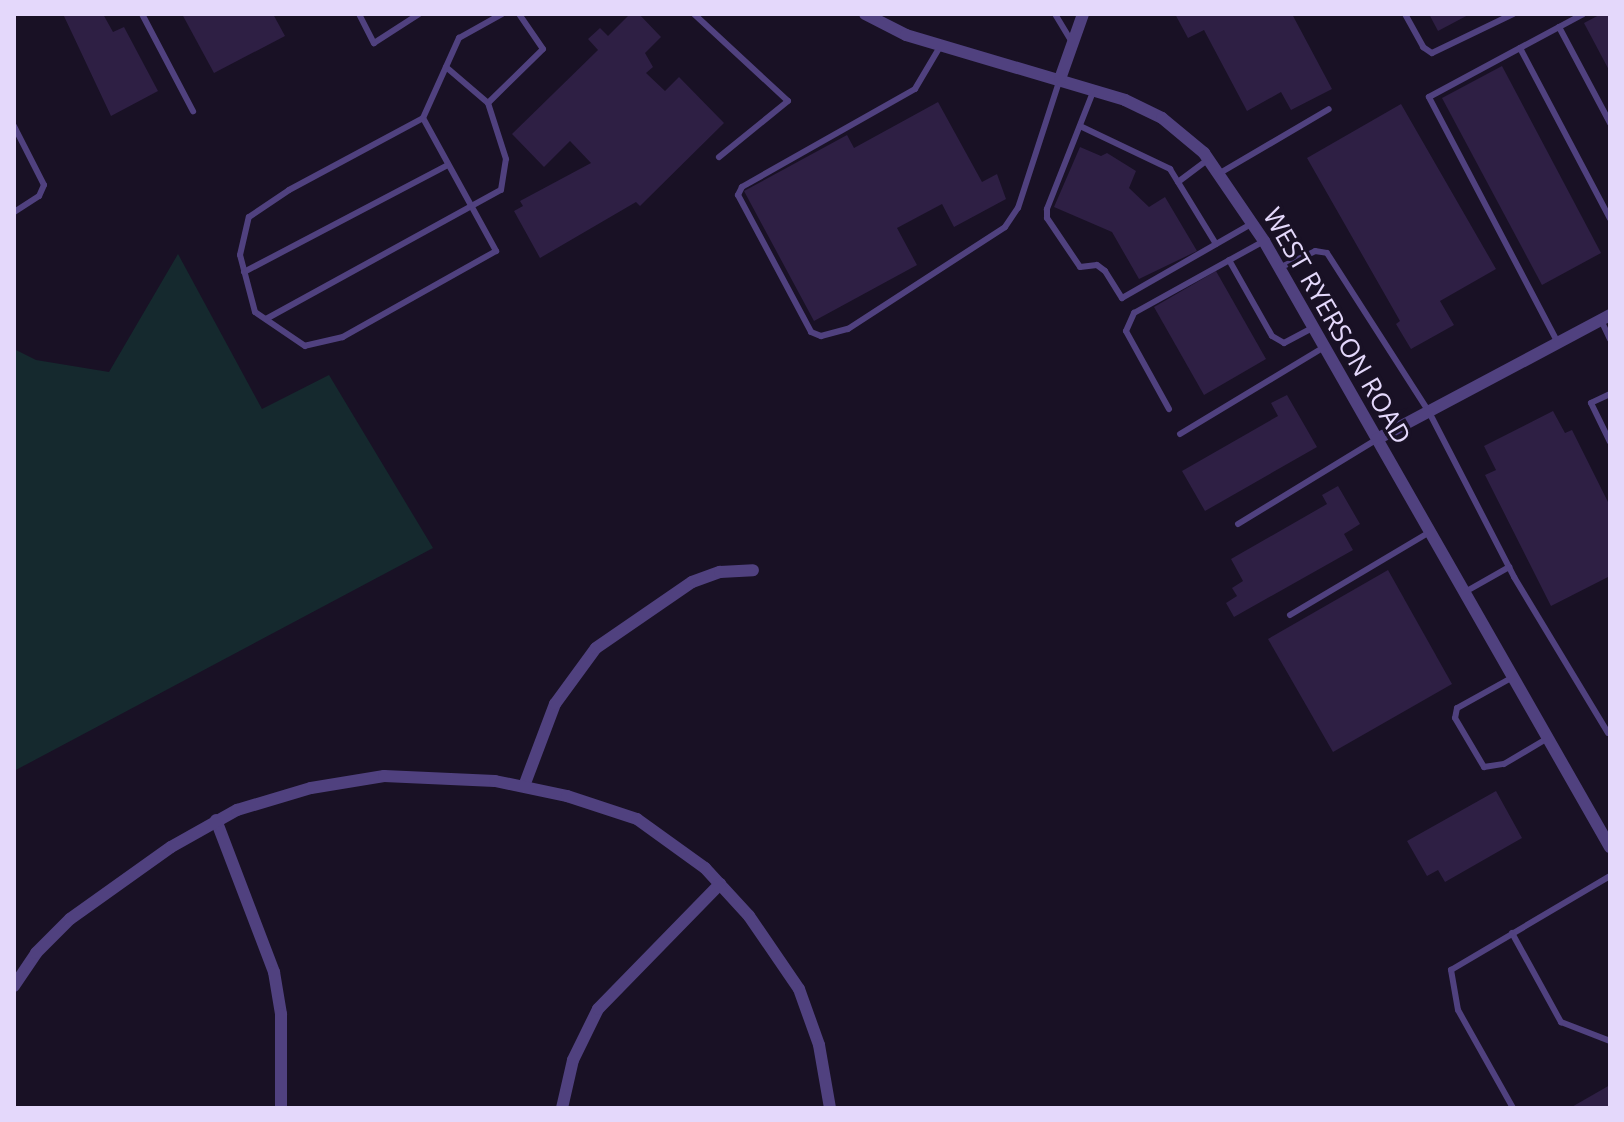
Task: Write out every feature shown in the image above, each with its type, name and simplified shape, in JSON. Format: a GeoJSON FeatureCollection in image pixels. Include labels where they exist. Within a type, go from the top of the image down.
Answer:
{"type":"FeatureCollection","features":[{"type":"Feature","properties":{"kind":"street","name":"WEST RYERSON ROAD"},"geometry":{"type":"LineString","coordinates":[[865,14],[906,35],[1094,90],[1162,118],[1209,159],[1264,241],[1610,847]]}},
{"type":"Feature","properties":{"kind":"street"},"geometry":{"type":"LineString","coordinates":[[1060,79],[1083,14]]}},
{"type":"Feature","properties":{"kind":"street"},"geometry":{"type":"LineString","coordinates":[[1377,439],[1605,318]]}},
{"type":"Feature","properties":{"kind":"street"},"geometry":{"type":"LineString","coordinates":[[524,786],[555,704],[596,648],[692,582],[720,572],[753,570]]}},
{"type":"Feature","properties":{"kind":"street"},"geometry":{"type":"LineString","coordinates":[[14,986],[36,953],[70,919],[216,820],[266,799],[384,776],[446,776],[524,786],[637,819],[670,839],[720,884],[799,989],[819,1045],[830,1108]]}},
{"type":"Feature","properties":{"kind":"street"},"geometry":{"type":"LineString","coordinates":[[216,820],[274,972],[281,1014],[281,1108]]}},
{"type":"Feature","properties":{"kind":"street"},"geometry":{"type":"LineString","coordinates":[[562,1108],[576,1052],[598,1009],[720,884]]}},
{"type":"Feature","properties":{"kind":"lane"},"geometry":{"type":"LineString","coordinates":[[142,14],[193,111]]}},
{"type":"Feature","properties":{"kind":"lane"},"geometry":{"type":"LineString","coordinates":[[359,14],[374,43],[405,18],[419,14]]}},
{"type":"Feature","properties":{"kind":"lane"},"geometry":{"type":"LineString","coordinates":[[423,118],[496,251],[343,337],[305,346],[255,312],[240,255],[249,217],[289,190],[423,118],[459,38],[502,14]]}},
{"type":"Feature","properties":{"kind":"lane"},"geometry":{"type":"LineString","coordinates":[[488,103],[543,49],[519,14]]}},
{"type":"Feature","properties":{"kind":"lane"},"geometry":{"type":"LineString","coordinates":[[694,14],[788,101],[719,157]]}},
{"type":"Feature","properties":{"kind":"lane"},"geometry":{"type":"LineString","coordinates":[[1055,14],[1071,41]]}},
{"type":"Feature","properties":{"kind":"lane"},"geometry":{"type":"LineString","coordinates":[[1405,14],[1423,47],[1432,53],[1513,14]]}},
{"type":"Feature","properties":{"kind":"lane"},"geometry":{"type":"LineString","coordinates":[[1558,343],[1429,97],[1583,14]]}},
{"type":"Feature","properties":{"kind":"lane"},"geometry":{"type":"LineString","coordinates":[[1559,27],[1610,123]]}},
{"type":"Feature","properties":{"kind":"lane"},"geometry":{"type":"LineString","coordinates":[[941,45],[915,89],[742,187],[738,195],[811,332],[821,336],[848,329],[1005,227],[1018,208],[1060,79]]}},
{"type":"Feature","properties":{"kind":"lane"},"geometry":{"type":"LineString","coordinates":[[1520,48],[1610,219]]}},
{"type":"Feature","properties":{"kind":"lane"},"geometry":{"type":"LineString","coordinates":[[266,319],[501,190],[506,159],[488,103],[446,67]]}},
{"type":"Feature","properties":{"kind":"lane"},"geometry":{"type":"LineString","coordinates":[[1094,90],[1047,209],[1047,218],[1080,267],[1097,265],[1105,271],[1122,298],[1253,223]]}},
{"type":"Feature","properties":{"kind":"lane"},"geometry":{"type":"LineString","coordinates":[[1220,173],[1329,109]]}},
{"type":"Feature","properties":{"kind":"lane"},"geometry":{"type":"LineString","coordinates":[[14,126],[44,185],[39,196],[14,212]]}},
{"type":"Feature","properties":{"kind":"lane"},"geometry":{"type":"LineString","coordinates":[[1080,126],[1170,169],[1216,244]]}},
{"type":"Feature","properties":{"kind":"lane"},"geometry":{"type":"LineString","coordinates":[[1178,182],[1209,159]]}},
{"type":"Feature","properties":{"kind":"lane"},"geometry":{"type":"LineString","coordinates":[[244,272],[448,165]]}},
{"type":"Feature","properties":{"kind":"lane"},"geometry":{"type":"LineString","coordinates":[[1169,409],[1126,331],[1134,313],[1264,241]]}},
{"type":"Feature","properties":{"kind":"lane"},"geometry":{"type":"LineString","coordinates":[[1279,268],[1315,251],[1327,253],[1429,412],[1509,567],[1608,733]]}},
{"type":"Feature","properties":{"kind":"lane"},"geometry":{"type":"LineString","coordinates":[[1229,260],[1272,336],[1284,343],[1313,328]]}},
{"type":"Feature","properties":{"kind":"lane"},"geometry":{"type":"LineString","coordinates":[[1605,318],[1610,339]]}},
{"type":"Feature","properties":{"kind":"lane"},"geometry":{"type":"LineString","coordinates":[[1180,434],[1324,347]]}},
{"type":"Feature","properties":{"kind":"lane"},"geometry":{"type":"LineString","coordinates":[[1610,394],[1591,403],[1610,442]]}},
{"type":"Feature","properties":{"kind":"lane"},"geometry":{"type":"LineString","coordinates":[[1238,524],[1377,439]]}},
{"type":"Feature","properties":{"kind":"lane"},"geometry":{"type":"LineString","coordinates":[[1290,615],[1430,532]]}},
{"type":"Feature","properties":{"kind":"lane"},"geometry":{"type":"LineString","coordinates":[[1465,592],[1509,567]]}},
{"type":"Feature","properties":{"kind":"lane"},"geometry":{"type":"LineString","coordinates":[[1513,677],[1457,708],[1455,718],[1484,767],[1504,764],[1548,738]]}},
{"type":"Feature","properties":{"kind":"lane"},"geometry":{"type":"LineString","coordinates":[[1513,1108],[1458,1010],[1449,981],[1451,970],[1610,876]]}},
{"type":"Feature","properties":{"kind":"lane"},"geometry":{"type":"LineString","coordinates":[[1512,933],[1561,1022],[1610,1041]]}},
{"type":"Feature","properties":{"kind":"green space"},"geometry":{"type":"Polygon","coordinates":[[[178,254],[262,409],[329,375],[433,548],[14,771],[14,349],[36,360],[109,372],[178,254]]]}},
{"type":"Feature","properties":{"kind":"building"},"geometry":{"type":"Polygon","coordinates":[[[63,14],[103,14],[113,32],[124,27],[158,91],[111,116],[63,14]]]}},
{"type":"Feature","properties":{"kind":"building"},"geometry":{"type":"Polygon","coordinates":[[[182,14],[273,14],[285,36],[214,73],[182,14]]]}},
{"type":"Feature","properties":{"kind":"building"},"geometry":{"type":"Polygon","coordinates":[[[630,14],[639,14],[661,37],[645,53],[653,67],[646,73],[665,91],[679,77],[724,123],[640,206],[636,202],[540,258],[514,211],[523,206],[520,201],[591,163],[570,141],[544,167],[512,134],[598,50],[588,39],[600,28],[608,36],[630,14]]]}},
{"type":"Feature","properties":{"kind":"building"},"geometry":{"type":"Polygon","coordinates":[[[1175,14],[1292,14],[1332,89],[1291,110],[1281,92],[1247,111],[1204,30],[1188,38],[1175,14]]]}},
{"type":"Feature","properties":{"kind":"building"},"geometry":{"type":"Polygon","coordinates":[[[1429,14],[1470,14],[1438,31],[1429,14]]]}},
{"type":"Feature","properties":{"kind":"building"},"geometry":{"type":"Polygon","coordinates":[[[1601,14],[1610,14],[1610,72],[1584,23],[1601,14]]]}},
{"type":"Feature","properties":{"kind":"building"},"geometry":{"type":"Polygon","coordinates":[[[1502,66],[1601,253],[1542,285],[1442,98],[1502,66]]]}},
{"type":"Feature","properties":{"kind":"building"},"geometry":{"type":"Polygon","coordinates":[[[938,102],[982,182],[997,174],[1006,199],[954,227],[942,204],[897,228],[917,265],[814,321],[744,191],[847,135],[854,148],[938,102]]]}},
{"type":"Feature","properties":{"kind":"building"},"geometry":{"type":"Polygon","coordinates":[[[1401,104],[1496,269],[1440,301],[1454,325],[1411,349],[1396,324],[1400,321],[1307,158],[1401,104]]]}},
{"type":"Feature","properties":{"kind":"building"},"geometry":{"type":"Polygon","coordinates":[[[1080,147],[1101,156],[1107,153],[1136,171],[1129,188],[1149,207],[1165,197],[1197,251],[1139,279],[1112,232],[1054,207],[1080,147]]]}},
{"type":"Feature","properties":{"kind":"building"},"geometry":{"type":"Polygon","coordinates":[[[1216,271],[1266,359],[1204,395],[1154,307],[1216,271]]]}},
{"type":"Feature","properties":{"kind":"building"},"geometry":{"type":"Polygon","coordinates":[[[1287,395],[1317,447],[1205,511],[1182,471],[1278,416],[1271,403],[1287,395]]]}},
{"type":"Feature","properties":{"kind":"building"},"geometry":{"type":"Polygon","coordinates":[[[1553,411],[1565,433],[1572,430],[1610,506],[1610,576],[1551,606],[1485,475],[1496,470],[1484,446],[1553,411]]]}},
{"type":"Feature","properties":{"kind":"building"},"geometry":{"type":"Polygon","coordinates":[[[1338,486],[1360,524],[1344,534],[1353,550],[1234,617],[1226,603],[1237,596],[1232,588],[1243,581],[1231,559],[1327,504],[1322,495],[1338,486]]]}},
{"type":"Feature","properties":{"kind":"building"},"geometry":{"type":"Polygon","coordinates":[[[1388,570],[1452,684],[1333,752],[1268,639],[1388,570]]]}},
{"type":"Feature","properties":{"kind":"building"},"geometry":{"type":"Polygon","coordinates":[[[1496,791],[1522,838],[1445,882],[1438,870],[1427,876],[1407,841],[1496,791]]]}},
{"type":"Feature","properties":{"kind":"building"},"geometry":{"type":"Polygon","coordinates":[[[1610,1085],[1610,1108],[1570,1108],[1610,1085]]]}}]}
